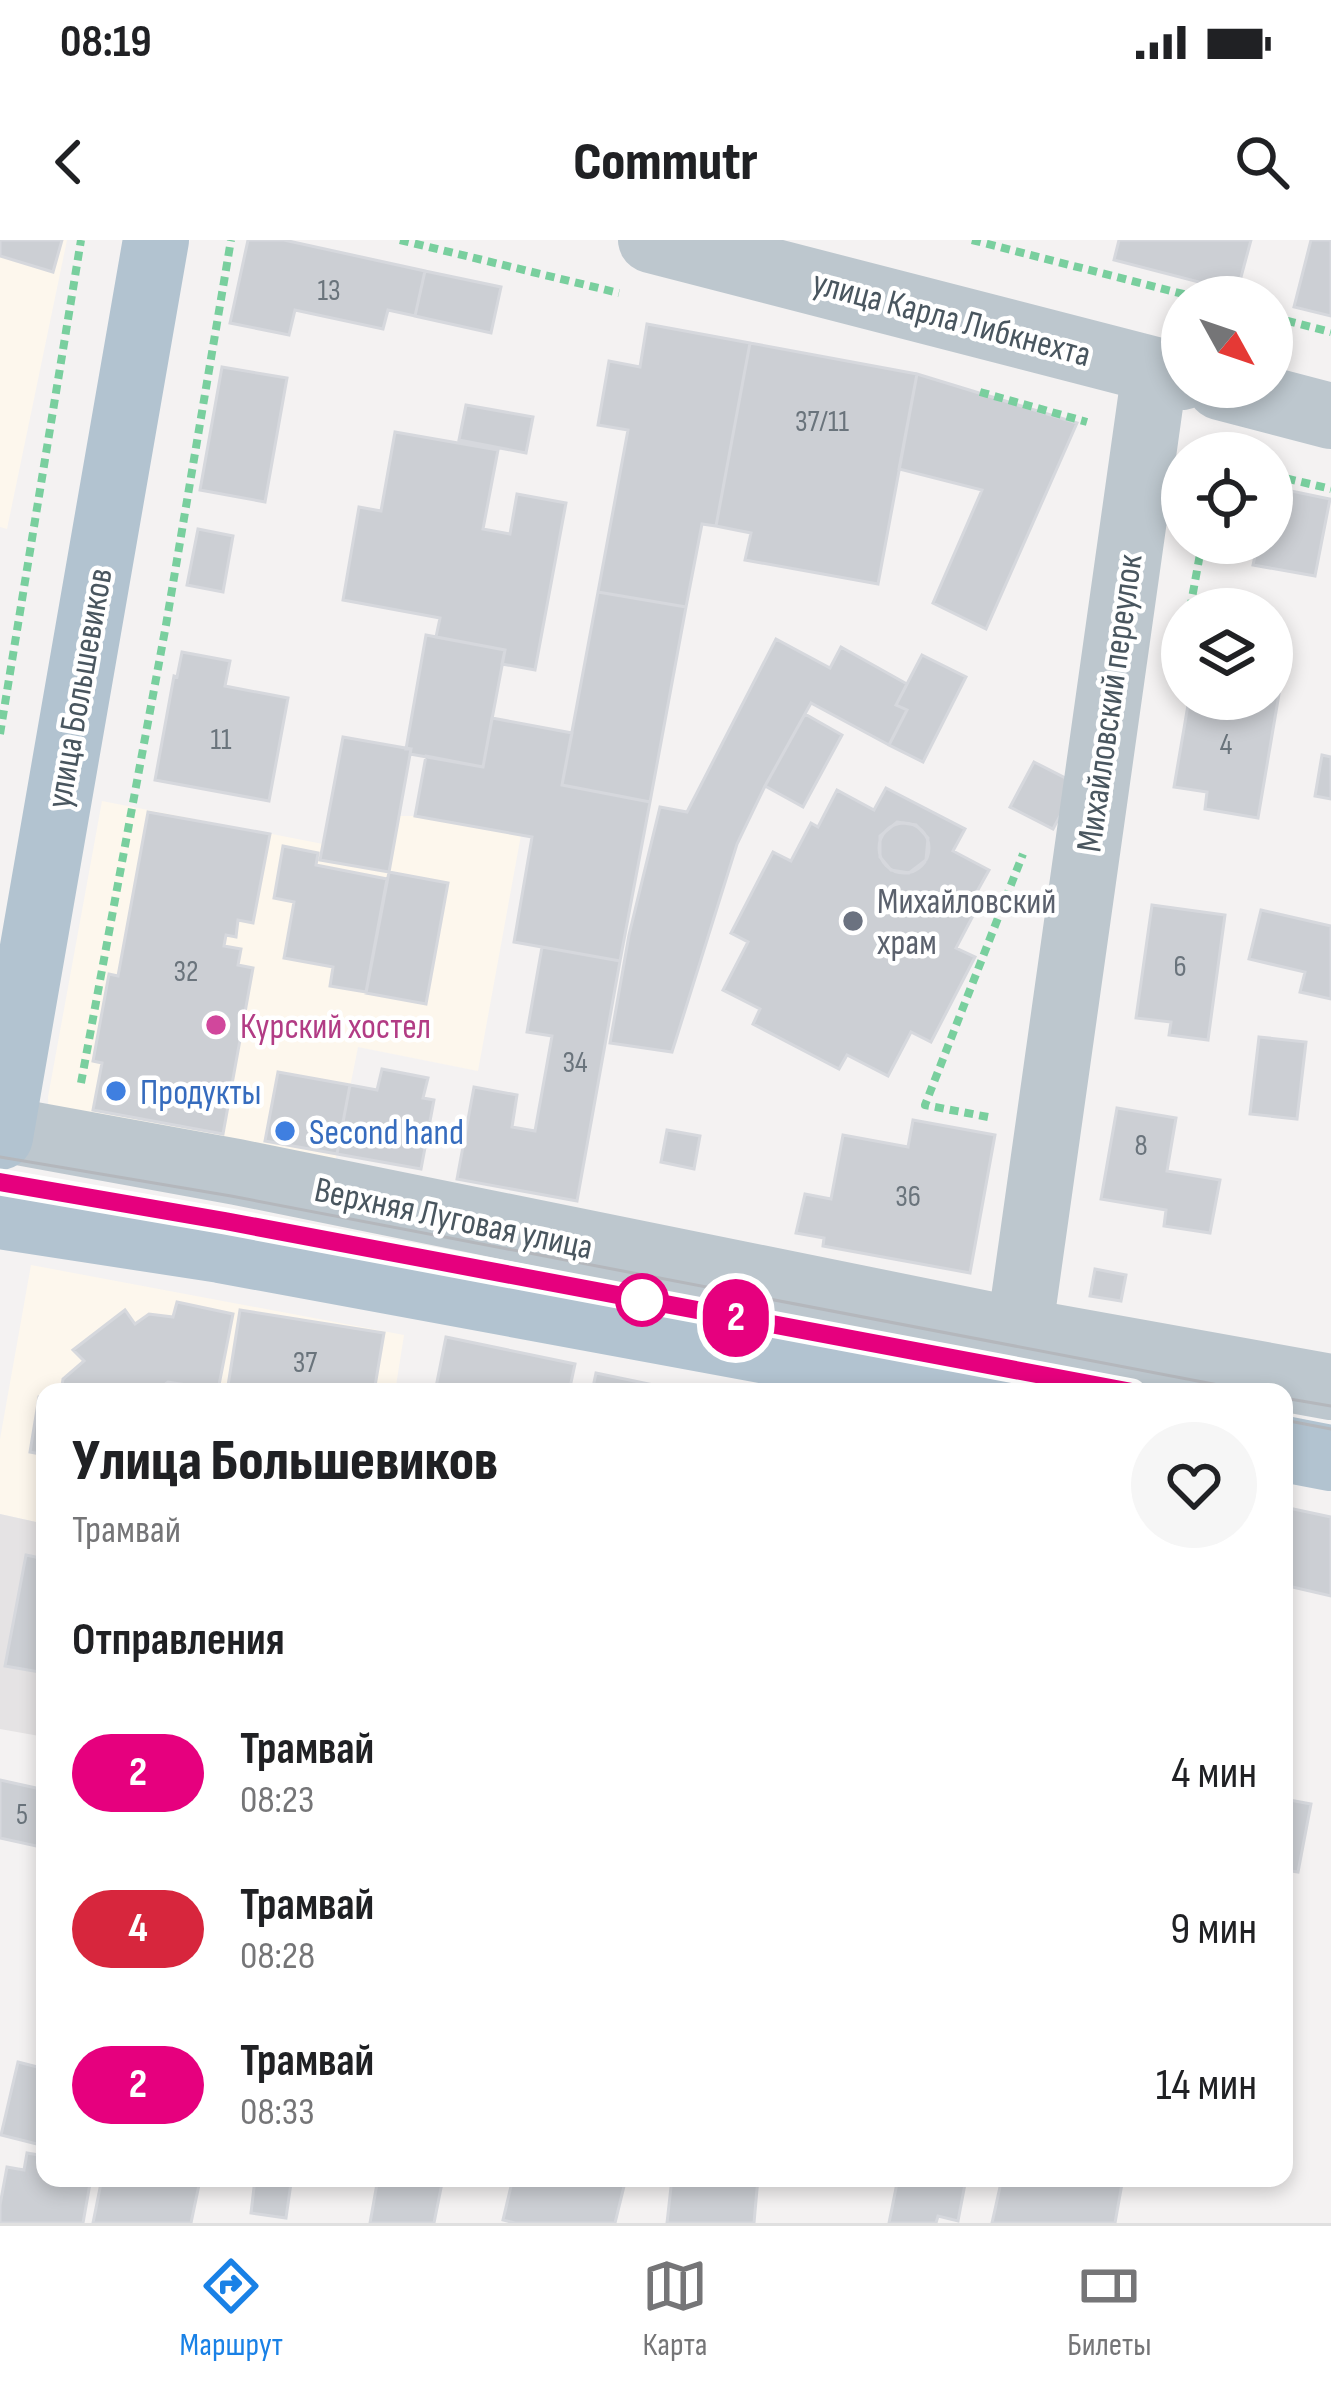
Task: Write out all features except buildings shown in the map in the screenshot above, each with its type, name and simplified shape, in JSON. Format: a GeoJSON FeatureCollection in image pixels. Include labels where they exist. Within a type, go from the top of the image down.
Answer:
{"type":"FeatureCollection","features":[{"type":"Feature","properties":{"kind":"main road","name":"улица Большевиков"},"geometry":{"type":"LineString","coordinates":[[12,1134],[156,240]]}},
{"type":"Feature","properties":{"kind":"main road","name":"Верхняя Луговая улица"},"geometry":{"type":"LineString","coordinates":[[0,1216],[220,1250],[940,1383]]}},
{"type":"Feature","properties":{"kind":"main road"},"geometry":{"type":"LineString","coordinates":[[1293,1451],[1331,1458]]}},
{"type":"Feature","properties":{"kind":"street","name":"улица Карла Либкнехта"},"geometry":{"type":"LineString","coordinates":[[651,240],[1161,372]]}},
{"type":"Feature","properties":{"kind":"street"},"geometry":{"type":"LineString","coordinates":[[1293,406],[1331,416]]}},
{"type":"Feature","properties":{"kind":"street","name":"Михайловский переулок"},"geometry":{"type":"LineString","coordinates":[[1016,1362],[1163,408]]}},
{"type":"Feature","properties":{"kind":"street","name":"Верхняя Луговая улица"},"geometry":{"type":"LineString","coordinates":[[12,1134],[237,1172],[1016,1362],[1281,1383]]}},
{"type":"Feature","properties":{"kind":"street","name":"Верхняя Луговая улица"},"geometry":{"type":"LineString","coordinates":[[1293,1384],[1331,1387]]}},
{"type":"Feature","properties":{"kind":"path"},"geometry":{"type":"LineString","coordinates":[[0,734],[81,240]]}},
{"type":"Feature","properties":{"kind":"path"},"geometry":{"type":"LineString","coordinates":[[12,1134],[74,1118],[166,625],[231,240]]}},
{"type":"Feature","properties":{"kind":"path"},"geometry":{"type":"LineString","coordinates":[[973,240],[1161,288]]}},
{"type":"Feature","properties":{"kind":"path"},"geometry":{"type":"LineString","coordinates":[[1293,322],[1331,332]]}},
{"type":"Feature","properties":{"kind":"path"},"geometry":{"type":"LineString","coordinates":[[1293,480],[1331,490]]}},
{"type":"Feature","properties":{"kind":"path"},"geometry":{"type":"LineString","coordinates":[[1024,851],[925,1105],[1048,1132]]}},
{"type":"Feature","properties":{"kind":"shaded area"},"geometry":{"type":"Polygon","coordinates":[[[0,240],[67,240],[7,529],[0,527],[0,240]]]}},
{"type":"Feature","properties":{"kind":"shaded area"},"geometry":{"type":"Polygon","coordinates":[[[102,801],[323,844],[321,860],[388,872],[399,816],[521,835],[478,1071],[358,1047],[332,1178],[49,1121],[48,1097],[102,801]]]}},
{"type":"Feature","properties":{"kind":"shaded area"},"geometry":{"type":"Polygon","coordinates":[[[31,1265],[404,1335],[396,1383],[36,1383],[36,1522],[0,1514],[0,1439],[31,1265]]]}},
{"type":"Feature","properties":{"kind":"shaded area"},"geometry":{"type":"Polygon","coordinates":[[[0,1514],[36,1522],[36,1735],[0,1729],[0,1514]]]}},
{"type":"Feature","properties":{"kind":"tram line"},"geometry":{"type":"LineString","coordinates":[[0,1157],[231,1196],[1208,1383]]}},
{"type":"Feature","properties":{"kind":"tram line"},"geometry":{"type":"LineString","coordinates":[[0,1182],[1085,1383]]}},
{"type":"Feature","properties":{"kind":"tram line","name":"2"},"geometry":{"type":"LineString","coordinates":[[0,1182],[1084,1383]]}},
{"type":"Feature","properties":{"kind":"tram line"},"geometry":{"type":"LineString","coordinates":[[1293,1400],[1331,1406]]}},
{"type":"Feature","properties":{"kind":"tram line"},"geometry":{"type":"LineString","coordinates":[[1293,1422],[1331,1429]]}},
{"type":"Feature","properties":{"kind":"place","name":"Михайловский храм"},"geometry":{"type":"Point","coordinates":[853,921]}},
{"type":"Feature","properties":{"kind":"place","name":"Курский хостел"},"geometry":{"type":"Point","coordinates":[216,1025]}},
{"type":"Feature","properties":{"kind":"place","name":"Продукты"},"geometry":{"type":"Point","coordinates":[116,1091]}},
{"type":"Feature","properties":{"kind":"place","name":"Second hand"},"geometry":{"type":"Point","coordinates":[285,1131]}}]}
